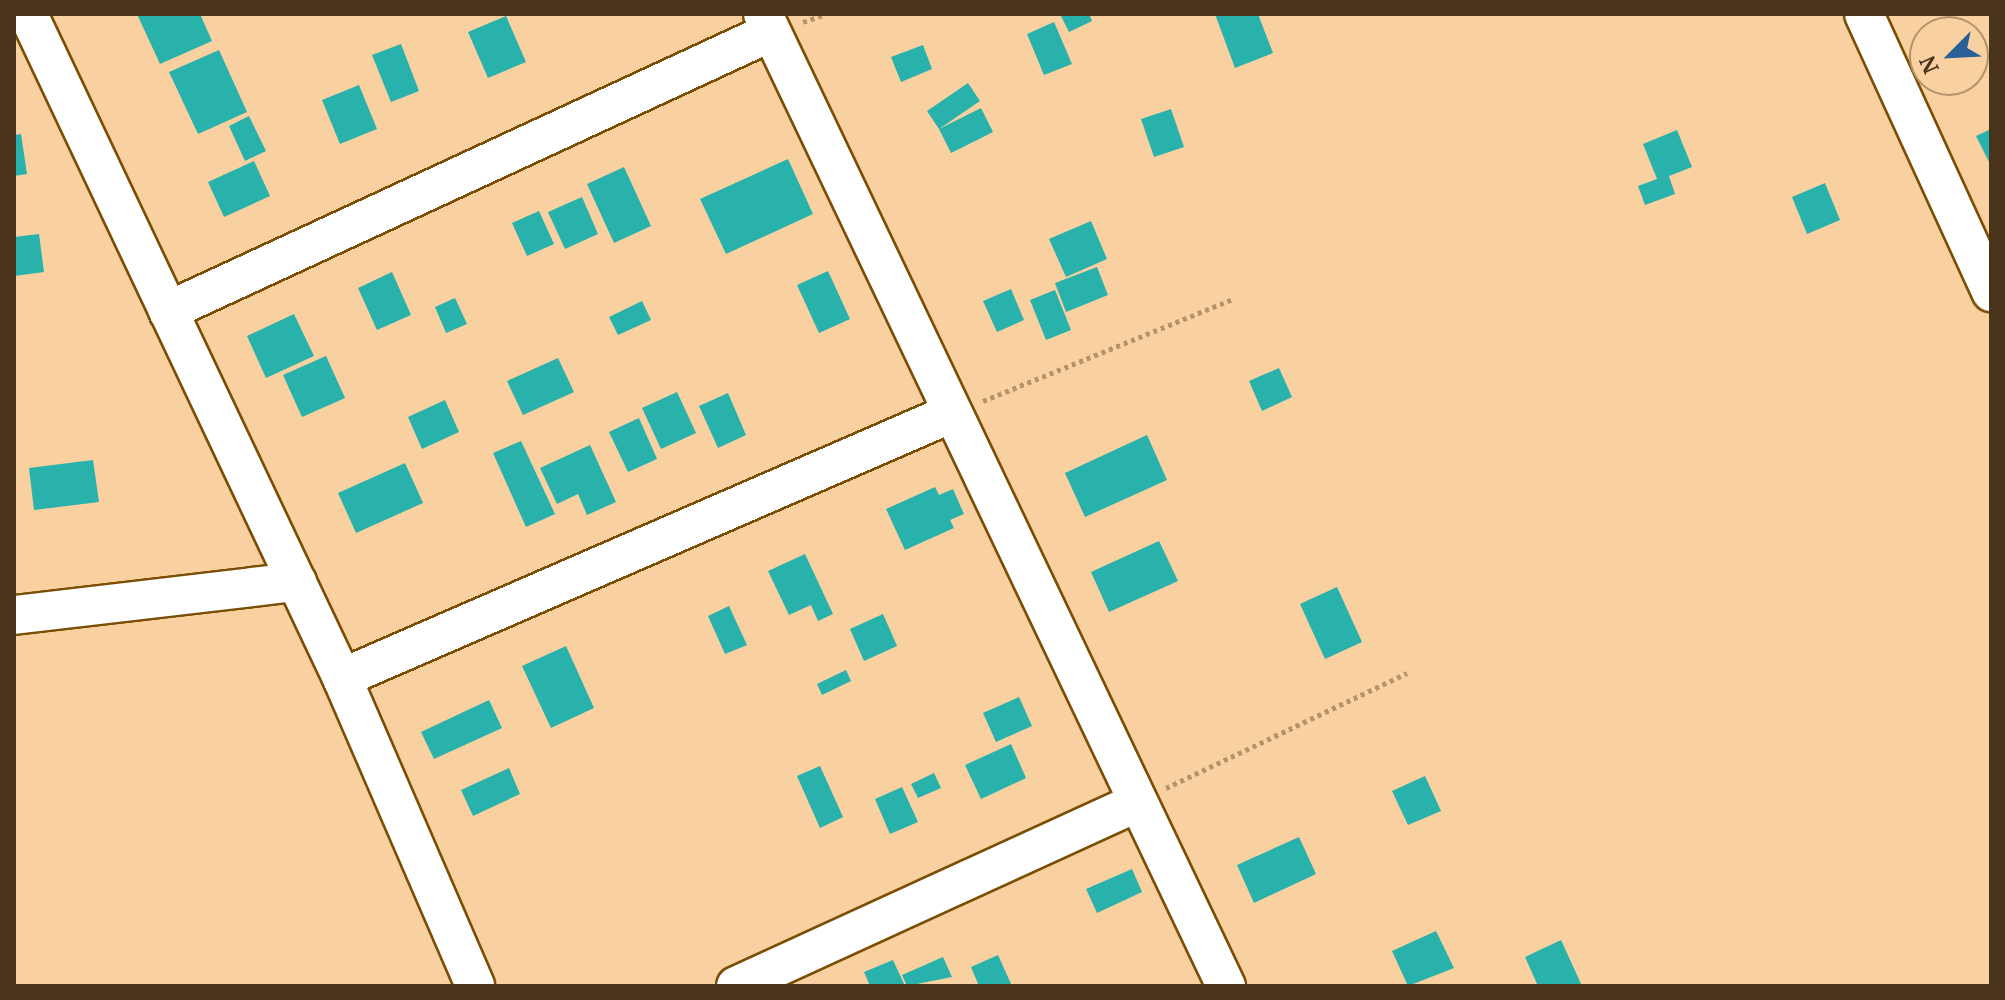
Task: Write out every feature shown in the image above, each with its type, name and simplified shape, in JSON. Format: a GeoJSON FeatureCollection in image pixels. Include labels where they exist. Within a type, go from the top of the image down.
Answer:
{"type":"FeatureCollection","features":[{"type":"Feature","properties":{"kind":"street"},"geometry":{"type":"LineString","coordinates":[[28,14],[342,678],[475,986]]}},
{"type":"Feature","properties":{"kind":"street"},"geometry":{"type":"LineString","coordinates":[[1864,14],[1991,292]]}},
{"type":"Feature","properties":{"kind":"street"},"geometry":{"type":"LineString","coordinates":[[168,311],[767,23],[1226,986]]}},
{"type":"Feature","properties":{"kind":"street"},"geometry":{"type":"LineString","coordinates":[[342,678],[952,413]]}},
{"type":"Feature","properties":{"kind":"street"},"geometry":{"type":"LineString","coordinates":[[14,615],[297,582]]}},
{"type":"Feature","properties":{"kind":"street"},"geometry":{"type":"LineString","coordinates":[[736,986],[1137,802]]}},
{"type":"Feature","properties":{"kind":"path"},"geometry":{"type":"LineString","coordinates":[[952,413],[1231,300]]}},
{"type":"Feature","properties":{"kind":"path"},"geometry":{"type":"LineString","coordinates":[[1137,802],[1407,673]]}},
{"type":"Feature","properties":{"kind":"building"},"geometry":{"type":"Polygon","coordinates":[[[137,14],[200,14],[212,41],[160,64],[137,14]]]}},
{"type":"Feature","properties":{"kind":"building"},"geometry":{"type":"Polygon","coordinates":[[[1060,14],[1089,14],[1092,21],[1069,32],[1060,14]]]}},
{"type":"Feature","properties":{"kind":"building"},"geometry":{"type":"Polygon","coordinates":[[[1215,14],[1258,14],[1273,53],[1235,68],[1215,14]]]}},
{"type":"Feature","properties":{"kind":"building"},"geometry":{"type":"Polygon","coordinates":[[[506,16],[526,62],[488,78],[468,32],[506,16]]]}},
{"type":"Feature","properties":{"kind":"building"},"geometry":{"type":"Polygon","coordinates":[[[1054,22],[1072,64],[1044,75],[1027,34],[1054,22]]]}},
{"type":"Feature","properties":{"kind":"building"},"geometry":{"type":"Polygon","coordinates":[[[401,44],[419,91],[391,102],[372,55],[401,44]]]}},
{"type":"Feature","properties":{"kind":"building"},"geometry":{"type":"Polygon","coordinates":[[[923,45],[932,69],[901,82],[891,57],[923,45]]]}},
{"type":"Feature","properties":{"kind":"building"},"geometry":{"type":"Polygon","coordinates":[[[219,50],[247,112],[198,134],[169,72],[219,50]]]}},
{"type":"Feature","properties":{"kind":"building"},"geometry":{"type":"Polygon","coordinates":[[[968,83],[980,101],[939,129],[927,111],[968,83]]]}},
{"type":"Feature","properties":{"kind":"building"},"geometry":{"type":"Polygon","coordinates":[[[359,85],[377,129],[340,144],[322,100],[359,85]]]}},
{"type":"Feature","properties":{"kind":"building"},"geometry":{"type":"Polygon","coordinates":[[[981,108],[993,132],[951,153],[939,129],[981,108]]]}},
{"type":"Feature","properties":{"kind":"building"},"geometry":{"type":"Polygon","coordinates":[[[1171,109],[1184,147],[1154,157],[1141,119],[1171,109]]]}},
{"type":"Feature","properties":{"kind":"building"},"geometry":{"type":"Polygon","coordinates":[[[249,116],[266,151],[245,161],[229,126],[249,116]]]}},
{"type":"Feature","properties":{"kind":"building"},"geometry":{"type":"Polygon","coordinates":[[[1991,129],[1991,166],[1976,136],[1991,129]]]}},
{"type":"Feature","properties":{"kind":"building"},"geometry":{"type":"Polygon","coordinates":[[[1677,130],[1692,167],[1669,176],[1675,194],[1645,205],[1638,186],[1657,179],[1643,144],[1677,130]]]}},
{"type":"Feature","properties":{"kind":"building"},"geometry":{"type":"Polygon","coordinates":[[[21,134],[27,174],[14,176],[14,135],[21,134]]]}},
{"type":"Feature","properties":{"kind":"building"},"geometry":{"type":"Polygon","coordinates":[[[788,159],[813,214],[726,254],[700,199],[788,159]]]}},
{"type":"Feature","properties":{"kind":"building"},"geometry":{"type":"Polygon","coordinates":[[[254,161],[270,196],[224,217],[208,182],[254,161]]]}},
{"type":"Feature","properties":{"kind":"building"},"geometry":{"type":"Polygon","coordinates":[[[624,167],[651,226],[614,243],[587,184],[624,167]]]}},
{"type":"Feature","properties":{"kind":"building"},"geometry":{"type":"Polygon","coordinates":[[[1825,183],[1840,220],[1807,234],[1792,197],[1825,183]]]}},
{"type":"Feature","properties":{"kind":"building"},"geometry":{"type":"Polygon","coordinates":[[[582,197],[598,234],[565,249],[548,212],[582,197]]]}},
{"type":"Feature","properties":{"kind":"building"},"geometry":{"type":"Polygon","coordinates":[[[539,211],[554,244],[527,256],[512,223],[539,211]]]}},
{"type":"Feature","properties":{"kind":"building"},"geometry":{"type":"Polygon","coordinates":[[[1091,221],[1107,259],[1066,277],[1049,239],[1091,221]]]}},
{"type":"Feature","properties":{"kind":"building"},"geometry":{"type":"Polygon","coordinates":[[[39,234],[44,272],[14,276],[14,237],[39,234]]]}},
{"type":"Feature","properties":{"kind":"building"},"geometry":{"type":"Polygon","coordinates":[[[1097,267],[1108,295],[1066,312],[1055,283],[1097,267]]]}},
{"type":"Feature","properties":{"kind":"building"},"geometry":{"type":"Polygon","coordinates":[[[828,271],[850,319],[819,333],[797,285],[828,271]]]}},
{"type":"Feature","properties":{"kind":"building"},"geometry":{"type":"Polygon","coordinates":[[[392,272],[411,315],[377,330],[358,288],[392,272]]]}},
{"type":"Feature","properties":{"kind":"building"},"geometry":{"type":"Polygon","coordinates":[[[1011,289],[1024,320],[997,332],[983,301],[1011,289]]]}},
{"type":"Feature","properties":{"kind":"building"},"geometry":{"type":"Polygon","coordinates":[[[1055,290],[1071,330],[1046,340],[1030,300],[1055,290]]]}},
{"type":"Feature","properties":{"kind":"building"},"geometry":{"type":"Polygon","coordinates":[[[455,298],[467,324],[446,333],[435,307],[455,298]]]}},
{"type":"Feature","properties":{"kind":"building"},"geometry":{"type":"Polygon","coordinates":[[[642,301],[651,320],[618,335],[609,317],[642,301]]]}},
{"type":"Feature","properties":{"kind":"building"},"geometry":{"type":"Polygon","coordinates":[[[294,314],[314,356],[266,378],[247,336],[294,314]]]}},
{"type":"Feature","properties":{"kind":"building"},"geometry":{"type":"Polygon","coordinates":[[[326,356],[345,398],[302,417],[283,375],[326,356]]]}},
{"type":"Feature","properties":{"kind":"building"},"geometry":{"type":"Polygon","coordinates":[[[558,358],[574,392],[523,415],[507,381],[558,358]]]}},
{"type":"Feature","properties":{"kind":"building"},"geometry":{"type":"Polygon","coordinates":[[[1279,368],[1292,397],[1262,411],[1249,381],[1279,368]]]}},
{"type":"Feature","properties":{"kind":"building"},"geometry":{"type":"Polygon","coordinates":[[[677,392],[696,433],[661,449],[642,408],[677,392]]]}},
{"type":"Feature","properties":{"kind":"building"},"geometry":{"type":"Polygon","coordinates":[[[728,393],[746,435],[718,448],[699,406],[728,393]]]}},
{"type":"Feature","properties":{"kind":"building"},"geometry":{"type":"Polygon","coordinates":[[[445,400],[459,432],[422,449],[408,417],[445,400]]]}},
{"type":"Feature","properties":{"kind":"building"},"geometry":{"type":"Polygon","coordinates":[[[639,418],[657,459],[628,472],[609,432],[639,418]]]}},
{"type":"Feature","properties":{"kind":"building"},"geometry":{"type":"Polygon","coordinates":[[[1147,435],[1167,480],[1085,517],[1065,473],[1147,435]]]}},
{"type":"Feature","properties":{"kind":"building"},"geometry":{"type":"Polygon","coordinates":[[[521,441],[555,514],[526,527],[493,453],[521,441]]]}},
{"type":"Feature","properties":{"kind":"building"},"geometry":{"type":"Polygon","coordinates":[[[590,445],[616,502],[587,515],[578,494],[557,504],[540,468],[590,445]]]}},
{"type":"Feature","properties":{"kind":"building"},"geometry":{"type":"Polygon","coordinates":[[[93,460],[99,502],[34,510],[29,468],[93,460]]]}},
{"type":"Feature","properties":{"kind":"building"},"geometry":{"type":"Polygon","coordinates":[[[405,463],[423,503],[356,533],[338,493],[405,463]]]}},
{"type":"Feature","properties":{"kind":"building"},"geometry":{"type":"Polygon","coordinates":[[[935,487],[939,495],[953,489],[964,514],[950,520],[954,528],[905,550],[886,509],[935,487]]]}},
{"type":"Feature","properties":{"kind":"building"},"geometry":{"type":"Polygon","coordinates":[[[1159,541],[1178,581],[1109,612],[1091,572],[1159,541]]]}},
{"type":"Feature","properties":{"kind":"building"},"geometry":{"type":"Polygon","coordinates":[[[805,554],[833,614],[818,621],[811,605],[789,615],[768,571],[805,554]]]}},
{"type":"Feature","properties":{"kind":"building"},"geometry":{"type":"Polygon","coordinates":[[[1337,587],[1362,642],[1325,659],[1300,604],[1337,587]]]}},
{"type":"Feature","properties":{"kind":"building"},"geometry":{"type":"Polygon","coordinates":[[[729,606],[747,645],[725,654],[708,616],[729,606]]]}},
{"type":"Feature","properties":{"kind":"building"},"geometry":{"type":"Polygon","coordinates":[[[883,614],[897,646],[864,661],[850,629],[883,614]]]}},
{"type":"Feature","properties":{"kind":"building"},"geometry":{"type":"Polygon","coordinates":[[[566,646],[594,708],[551,728],[522,666],[566,646]]]}},
{"type":"Feature","properties":{"kind":"building"},"geometry":{"type":"Polygon","coordinates":[[[846,670],[851,681],[822,695],[817,684],[846,670]]]}},
{"type":"Feature","properties":{"kind":"building"},"geometry":{"type":"Polygon","coordinates":[[[1019,697],[1032,726],[996,742],[983,713],[1019,697]]]}},
{"type":"Feature","properties":{"kind":"building"},"geometry":{"type":"Polygon","coordinates":[[[489,700],[502,728],[434,759],[421,732],[489,700]]]}},
{"type":"Feature","properties":{"kind":"building"},"geometry":{"type":"Polygon","coordinates":[[[1011,744],[1026,778],[981,799],[965,765],[1011,744]]]}},
{"type":"Feature","properties":{"kind":"building"},"geometry":{"type":"Polygon","coordinates":[[[820,766],[843,817],[820,828],[797,776],[820,766]]]}},
{"type":"Feature","properties":{"kind":"building"},"geometry":{"type":"Polygon","coordinates":[[[509,768],[520,794],[473,816],[461,790],[509,768]]]}},
{"type":"Feature","properties":{"kind":"building"},"geometry":{"type":"Polygon","coordinates":[[[934,773],[941,788],[918,798],[911,784],[934,773]]]}},
{"type":"Feature","properties":{"kind":"building"},"geometry":{"type":"Polygon","coordinates":[[[1425,776],[1441,811],[1408,825],[1392,791],[1425,776]]]}},
{"type":"Feature","properties":{"kind":"building"},"geometry":{"type":"Polygon","coordinates":[[[902,787],[918,822],[890,834],[875,799],[902,787]]]}},
{"type":"Feature","properties":{"kind":"building"},"geometry":{"type":"Polygon","coordinates":[[[1299,837],[1316,874],[1254,903],[1237,865],[1299,837]]]}},
{"type":"Feature","properties":{"kind":"building"},"geometry":{"type":"Polygon","coordinates":[[[1132,869],[1142,892],[1097,913],[1086,889],[1132,869]]]}},
{"type":"Feature","properties":{"kind":"building"},"geometry":{"type":"Polygon","coordinates":[[[1436,931],[1454,968],[1408,986],[1392,951],[1436,931]]]}},
{"type":"Feature","properties":{"kind":"building"},"geometry":{"type":"Polygon","coordinates":[[[1561,940],[1582,986],[1538,986],[1525,957],[1561,940]]]}},
{"type":"Feature","properties":{"kind":"building"},"geometry":{"type":"Polygon","coordinates":[[[998,955],[1012,986],[979,986],[971,967],[998,955]]]}},
{"type":"Feature","properties":{"kind":"building"},"geometry":{"type":"Polygon","coordinates":[[[943,957],[952,977],[907,986],[902,975],[943,957]]]}},
{"type":"Feature","properties":{"kind":"building"},"geometry":{"type":"Polygon","coordinates":[[[893,960],[905,986],[870,986],[864,972],[893,960]]]}}]}
